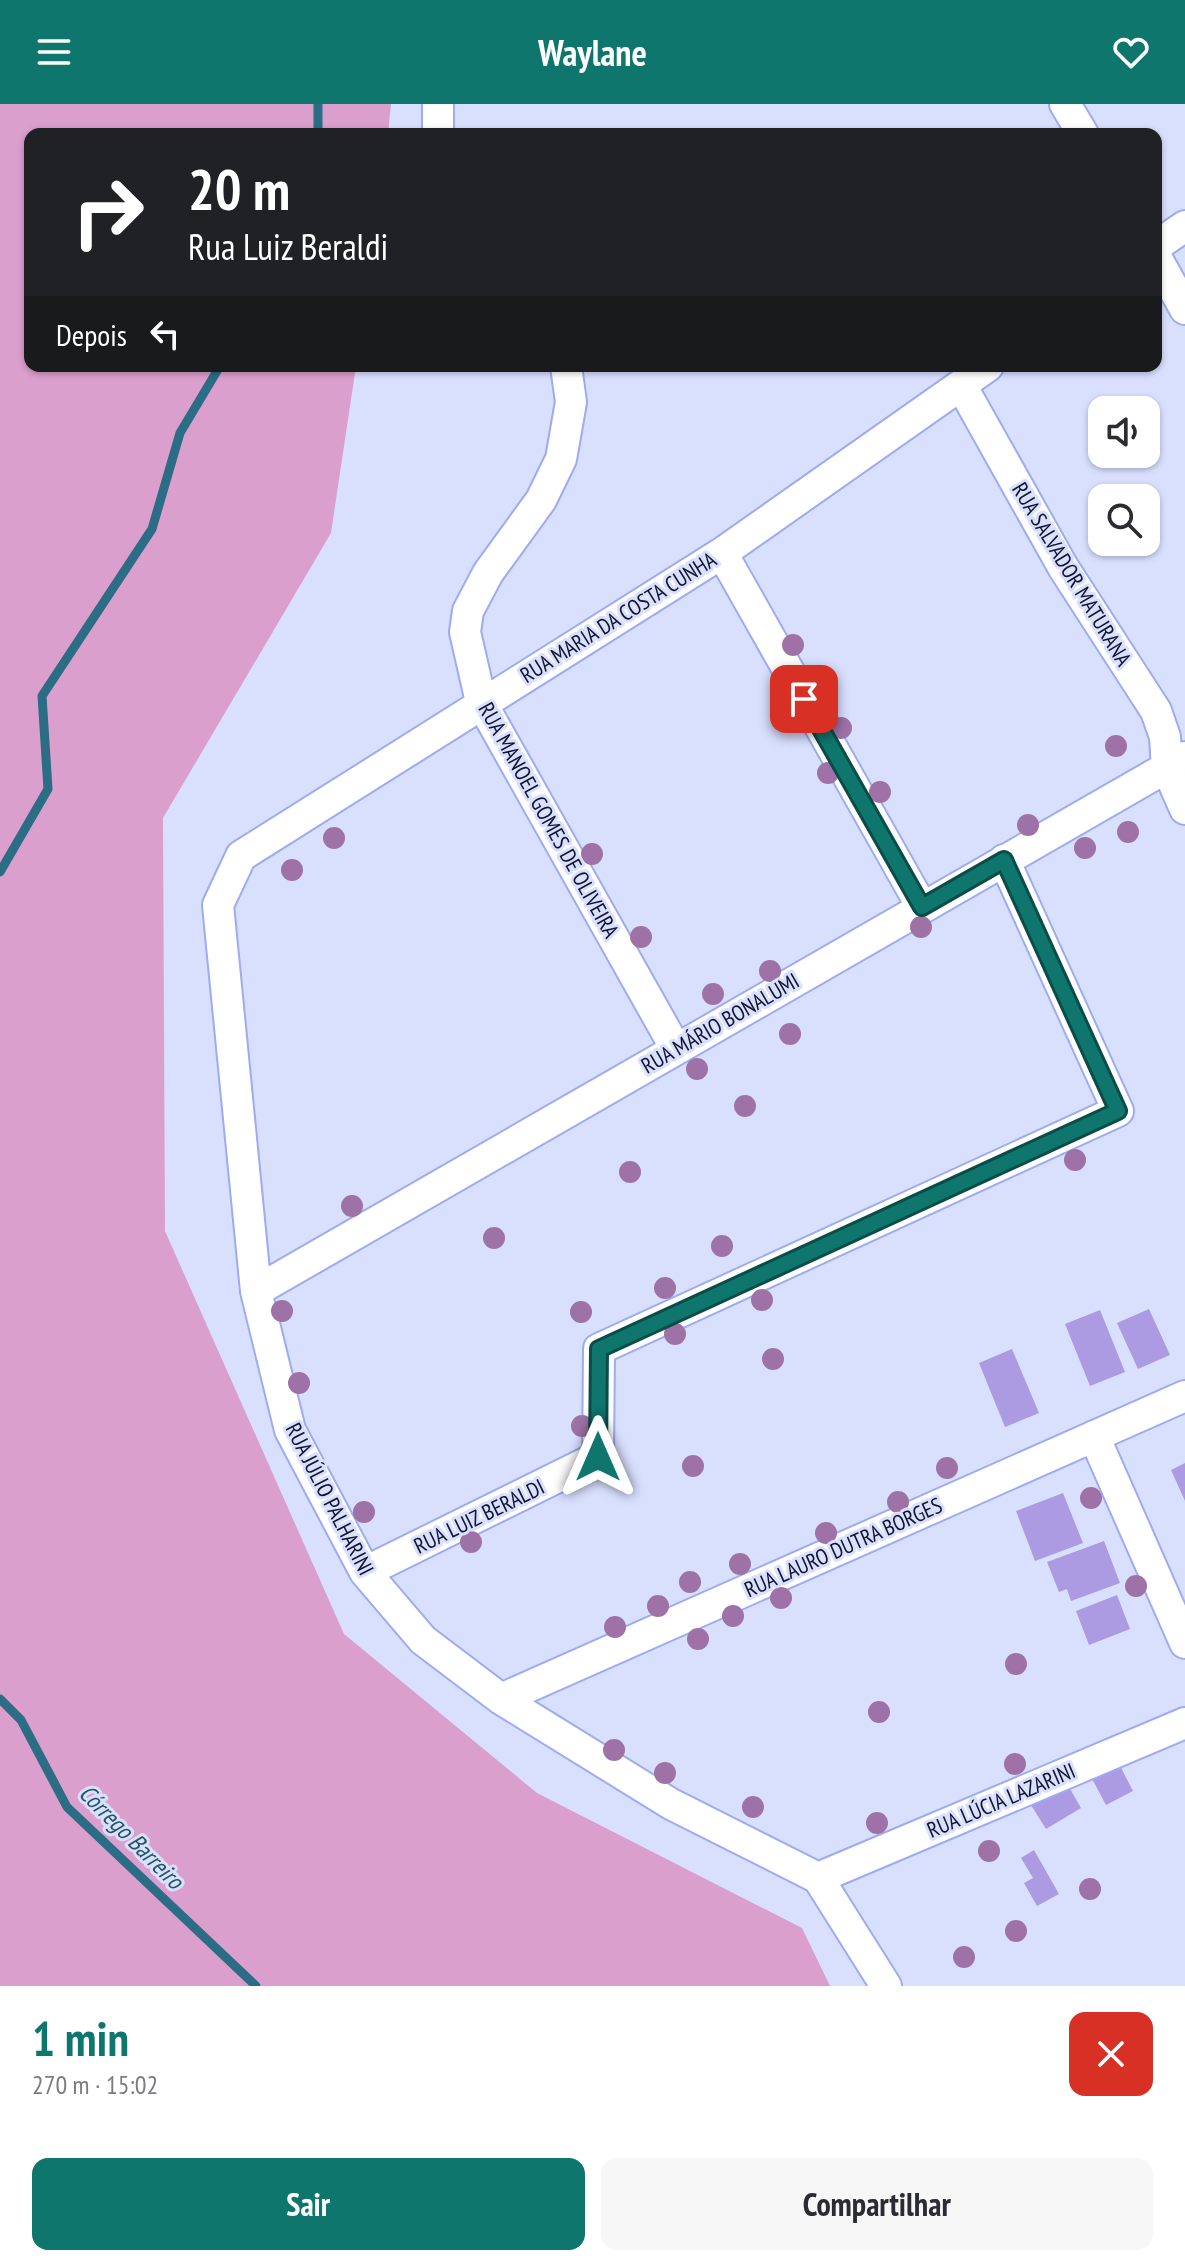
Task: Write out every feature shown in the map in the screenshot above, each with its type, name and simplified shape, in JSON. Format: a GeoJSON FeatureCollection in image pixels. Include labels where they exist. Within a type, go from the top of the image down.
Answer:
{"type":"FeatureCollection","features":[{"type":"Feature","properties":{"kind":"street"},"geometry":{"type":"LineString","coordinates":[[438,104],[438,128]]}},
{"type":"Feature","properties":{"kind":"street"},"geometry":{"type":"LineString","coordinates":[[1065,104],[1079,128]]}},
{"type":"Feature","properties":{"kind":"street"},"geometry":{"type":"LineString","coordinates":[[1162,242],[1185,226]]}},
{"type":"Feature","properties":{"kind":"street"},"geometry":{"type":"LineString","coordinates":[[1162,268],[1185,309]]}},
{"type":"Feature","properties":{"kind":"street","name":"RUA MANOEL GOMES DE OLIVEIRA"},"geometry":{"type":"LineString","coordinates":[[567,372],[571,402],[561,459],[541,500],[488,573],[468,611],[465,632],[481,702],[676,1049]]}},
{"type":"Feature","properties":{"kind":"street","name":"RUA MARIA DA COSTA CUNHA"},"geometry":{"type":"LineString","coordinates":[[241,856],[722,553],[979,372]]}},
{"type":"Feature","properties":{"kind":"street","name":"RUA SALVADOR MATURANA"},"geometry":{"type":"LineString","coordinates":[[961,385],[1063,567],[1156,711],[1176,762],[1185,809]]}},
{"type":"Feature","properties":{"kind":"street"},"geometry":{"type":"LineString","coordinates":[[722,553],[922,907]]}},
{"type":"Feature","properties":{"kind":"street","name":"RUA MÁRIO BONALUMI"},"geometry":{"type":"LineString","coordinates":[[256,1291],[1176,762]]}},
{"type":"Feature","properties":{"kind":"street","name":"RUA JÚLIO PALHARINI"},"geometry":{"type":"LineString","coordinates":[[241,856],[218,905],[256,1291],[290,1430],[365,1572],[423,1640],[501,1699],[671,1804],[818,1878]]}},
{"type":"Feature","properties":{"kind":"street","name":"RUA LUIZ BERALDI"},"geometry":{"type":"LineString","coordinates":[[365,1572],[598,1457],[599,1349],[1118,1111],[1004,860]]}},
{"type":"Feature","properties":{"kind":"street","name":"RUA LAURO DUTRA BORGES"},"geometry":{"type":"LineString","coordinates":[[501,1699],[1185,1396]]}},
{"type":"Feature","properties":{"kind":"street"},"geometry":{"type":"LineString","coordinates":[[1094,1436],[1185,1643]]}},
{"type":"Feature","properties":{"kind":"street","name":"RUA LÚCIA LAZARINI"},"geometry":{"type":"LineString","coordinates":[[818,1878],[1185,1723]]}},
{"type":"Feature","properties":{"kind":"street"},"geometry":{"type":"LineString","coordinates":[[818,1878],[886,1986]]}},
{"type":"Feature","properties":{"kind":"shaded area"},"geometry":{"type":"Polygon","coordinates":[[[0,104],[391,104],[389,128],[24,128],[24,372],[355,372],[331,533],[163,818],[165,1231],[344,1634],[537,1793],[802,1928],[830,1986],[0,1986],[0,104]]]}},
{"type":"Feature","properties":{"kind":"building"},"geometry":{"type":"Polygon","coordinates":[[[1149,1309],[1170,1355],[1138,1369],[1117,1323],[1149,1309]]]}},
{"type":"Feature","properties":{"kind":"building"},"geometry":{"type":"Polygon","coordinates":[[[1100,1310],[1125,1372],[1090,1386],[1065,1324],[1100,1310]]]}},
{"type":"Feature","properties":{"kind":"building"},"geometry":{"type":"Polygon","coordinates":[[[1012,1349],[1039,1413],[1005,1427],[979,1363],[1012,1349]]]}},
{"type":"Feature","properties":{"kind":"building"},"geometry":{"type":"Polygon","coordinates":[[[1185,1463],[1185,1501],[1171,1470],[1185,1463]]]}},
{"type":"Feature","properties":{"kind":"building"},"geometry":{"type":"Polygon","coordinates":[[[1063,1493],[1083,1543],[1035,1561],[1016,1511],[1063,1493]]]}},
{"type":"Feature","properties":{"kind":"building"},"geometry":{"type":"Polygon","coordinates":[[[1104,1541],[1120,1583],[1071,1601],[1067,1589],[1059,1592],[1047,1562],[1104,1541]]]}},
{"type":"Feature","properties":{"kind":"building"},"geometry":{"type":"Polygon","coordinates":[[[1117,1595],[1130,1629],[1089,1645],[1076,1611],[1117,1595]]]}},
{"type":"Feature","properties":{"kind":"building"},"geometry":{"type":"Polygon","coordinates":[[[1116,1758],[1133,1791],[1106,1805],[1089,1773],[1116,1758]]]}},
{"type":"Feature","properties":{"kind":"building"},"geometry":{"type":"Polygon","coordinates":[[[1065,1780],[1081,1808],[1046,1829],[1029,1802],[1065,1780]]]}},
{"type":"Feature","properties":{"kind":"building"},"geometry":{"type":"Polygon","coordinates":[[[1034,1850],[1059,1894],[1037,1906],[1024,1883],[1033,1878],[1021,1858],[1034,1850]]]}},
{"type":"Feature","properties":{"kind":"waterway"},"geometry":{"type":"LineString","coordinates":[[318,104],[318,128]]}},
{"type":"Feature","properties":{"kind":"waterway"},"geometry":{"type":"LineString","coordinates":[[0,872],[48,789],[42,696],[152,529],[180,433],[216,372]]}},
{"type":"Feature","properties":{"kind":"waterway","name":"Córrego Barreiro"},"geometry":{"type":"LineString","coordinates":[[0,1699],[21,1720],[67,1807],[256,1986]]}},
{"type":"Feature","properties":{"kind":"route"},"geometry":{"type":"LineString","coordinates":[[598,1457],[599,1349],[1118,1111],[1004,860],[922,907],[804,699]]}}]}
